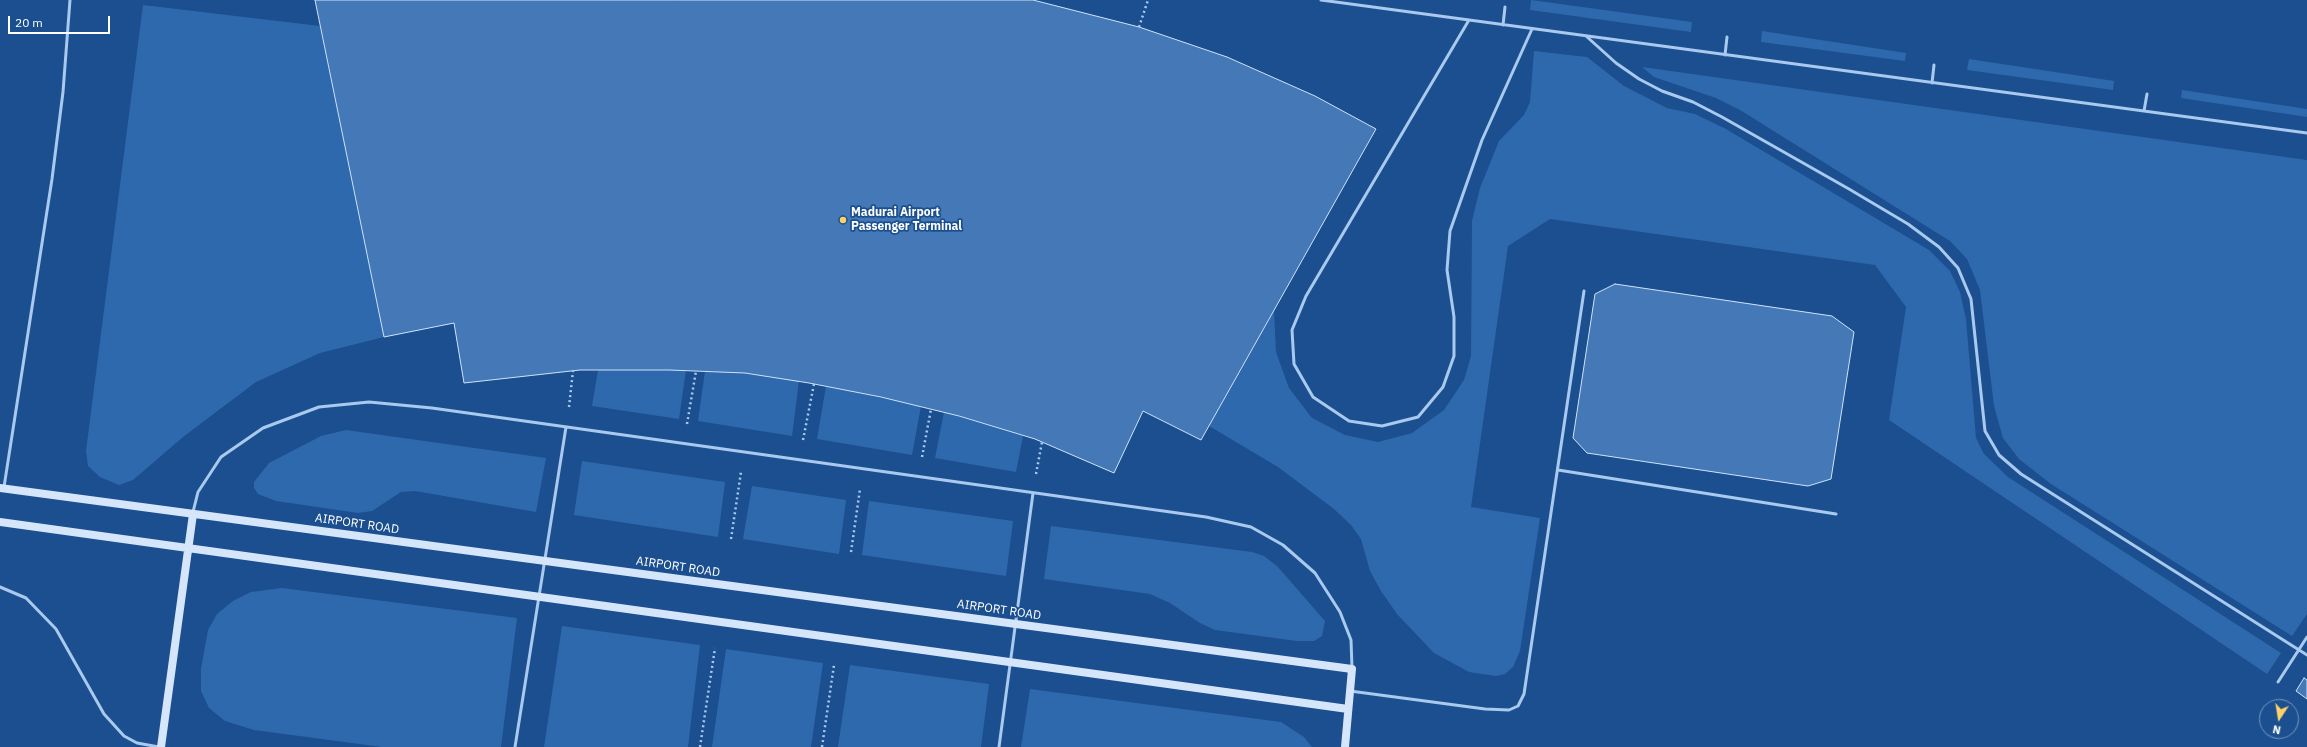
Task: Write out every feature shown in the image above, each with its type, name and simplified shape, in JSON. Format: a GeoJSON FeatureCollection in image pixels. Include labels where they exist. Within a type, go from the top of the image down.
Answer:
{"type":"FeatureCollection","features":[{"type":"Feature","properties":{"kind":"main road","name":"AIRPORT ROAD"},"geometry":{"type":"LineString","coordinates":[[2,489],[1352,669]]}},
{"type":"Feature","properties":{"kind":"main road"},"geometry":{"type":"LineString","coordinates":[[160,747],[193,514]]}},
{"type":"Feature","properties":{"kind":"main road"},"geometry":{"type":"LineString","coordinates":[[0,522],[1348,709]]}},
{"type":"Feature","properties":{"kind":"main road"},"geometry":{"type":"LineString","coordinates":[[1345,747],[1352,669]]}},
{"type":"Feature","properties":{"kind":"lane"},"geometry":{"type":"LineString","coordinates":[[2,489],[53,172],[63,92],[70,0]]}},
{"type":"Feature","properties":{"kind":"lane"},"geometry":{"type":"LineString","coordinates":[[1320,0],[2307,133]]}},
{"type":"Feature","properties":{"kind":"lane"},"geometry":{"type":"LineString","coordinates":[[1503,25],[1505,7]]}},
{"type":"Feature","properties":{"kind":"lane"},"geometry":{"type":"LineString","coordinates":[[1469,20],[1306,296],[1292,330],[1294,364],[1313,397],[1350,421],[1382,426],[1418,417],[1443,387],[1454,356],[1454,317],[1447,270],[1450,231],[1482,140],[1532,29]]}},
{"type":"Feature","properties":{"kind":"lane"},"geometry":{"type":"LineString","coordinates":[[1586,36],[1616,63],[1639,79],[1662,91],[1693,102],[1722,117],[1850,189],[1908,224],[1939,247],[1958,268],[1970,299],[1986,431],[1999,455],[2020,474],[2307,655]]}},
{"type":"Feature","properties":{"kind":"lane"},"geometry":{"type":"LineString","coordinates":[[1725,55],[1727,37]]}},
{"type":"Feature","properties":{"kind":"lane"},"geometry":{"type":"LineString","coordinates":[[1932,83],[1934,66]]}},
{"type":"Feature","properties":{"kind":"lane"},"geometry":{"type":"LineString","coordinates":[[2144,111],[2147,94]]}},
{"type":"Feature","properties":{"kind":"lane"},"geometry":{"type":"LineString","coordinates":[[1350,691],[1485,709],[1509,710],[1518,706],[1524,694],[1584,291]]}},
{"type":"Feature","properties":{"kind":"lane"},"geometry":{"type":"LineString","coordinates":[[193,514],[198,492],[221,457],[263,428],[319,407],[369,402],[432,408],[1206,517],[1251,527],[1283,545],[1315,573],[1340,612],[1351,640],[1352,669]]}},
{"type":"Feature","properties":{"kind":"lane"},"geometry":{"type":"LineString","coordinates":[[515,747],[566,427]]}},
{"type":"Feature","properties":{"kind":"lane"},"geometry":{"type":"LineString","coordinates":[[1558,470],[1836,514]]}},
{"type":"Feature","properties":{"kind":"lane"},"geometry":{"type":"LineString","coordinates":[[999,747],[1012,662],[1033,493]]}},
{"type":"Feature","properties":{"kind":"lane"},"geometry":{"type":"LineString","coordinates":[[0,587],[26,598],[56,629],[104,714],[124,736],[137,743],[160,747]]}},
{"type":"Feature","properties":{"kind":"lane"},"geometry":{"type":"LineString","coordinates":[[2278,682],[2307,637]]}},
{"type":"Feature","properties":{"kind":"path"},"geometry":{"type":"LineString","coordinates":[[1139,27],[1148,0]]}},
{"type":"Feature","properties":{"kind":"path"},"geometry":{"type":"LineString","coordinates":[[566,427],[573,371]]}},
{"type":"Feature","properties":{"kind":"path"},"geometry":{"type":"LineString","coordinates":[[683,444],[696,371]]}},
{"type":"Feature","properties":{"kind":"path"},"geometry":{"type":"LineString","coordinates":[[799,460],[814,384]]}},
{"type":"Feature","properties":{"kind":"path"},"geometry":{"type":"LineString","coordinates":[[919,477],[930,409]]}},
{"type":"Feature","properties":{"kind":"path"},"geometry":{"type":"LineString","coordinates":[[1033,493],[1042,442]]}},
{"type":"Feature","properties":{"kind":"path"},"geometry":{"type":"LineString","coordinates":[[731,539],[744,452]]}},
{"type":"Feature","properties":{"kind":"path"},"geometry":{"type":"LineString","coordinates":[[851,552],[863,469]]}},
{"type":"Feature","properties":{"kind":"path"},"geometry":{"type":"LineString","coordinates":[[700,747],[715,648]]}},
{"type":"Feature","properties":{"kind":"path"},"geometry":{"type":"LineString","coordinates":[[822,747],[834,665]]}},
{"type":"Feature","properties":{"kind":"shaded area"},"geometry":{"type":"Polygon","coordinates":[[[1531,0],[1692,22],[1691,32],[1530,10],[1531,0]]]}},
{"type":"Feature","properties":{"kind":"shaded area"},"geometry":{"type":"Polygon","coordinates":[[[143,5],[320,26],[384,337],[320,353],[256,382],[183,437],[133,480],[119,485],[100,477],[88,466],[86,451],[143,5]]]}},
{"type":"Feature","properties":{"kind":"shaded area"},"geometry":{"type":"Polygon","coordinates":[[[1762,31],[1906,53],[1905,61],[1761,42],[1762,31]]]}},
{"type":"Feature","properties":{"kind":"shaded area"},"geometry":{"type":"Polygon","coordinates":[[[1534,51],[1587,57],[1624,86],[1667,108],[1695,114],[1726,129],[1929,250],[1950,271],[1960,292],[1966,319],[1976,438],[1984,454],[2008,477],[2281,653],[2267,674],[1889,420],[1906,307],[1875,265],[1550,219],[1508,246],[1471,507],[1540,518],[1520,651],[1513,667],[1505,674],[1496,676],[1469,672],[1434,653],[1397,614],[1381,591],[1370,571],[1361,539],[1351,525],[1334,509],[1278,467],[1209,426],[1274,311],[1276,352],[1289,388],[1312,418],[1345,435],[1378,442],[1412,433],[1444,410],[1464,380],[1471,356],[1472,221],[1480,188],[1499,141],[1524,115],[1530,102],[1534,51]]]}},
{"type":"Feature","properties":{"kind":"shaded area"},"geometry":{"type":"Polygon","coordinates":[[[1969,59],[2114,81],[2113,90],[1967,70],[1969,59]]]}},
{"type":"Feature","properties":{"kind":"shaded area"},"geometry":{"type":"Polygon","coordinates":[[[1642,67],[2307,160],[2307,614],[2292,636],[2051,484],[2019,459],[2003,438],[1994,406],[1980,290],[1967,259],[1950,241],[1740,110],[1716,98],[1654,77],[1642,67]]]}},
{"type":"Feature","properties":{"kind":"shaded area"},"geometry":{"type":"Polygon","coordinates":[[[2182,90],[2307,109],[2307,117],[2181,98],[2182,90]]]}},
{"type":"Feature","properties":{"kind":"shaded area"},"geometry":{"type":"Polygon","coordinates":[[[598,370],[686,370],[679,419],[592,406],[598,370]]]}},
{"type":"Feature","properties":{"kind":"shaded area"},"geometry":{"type":"Polygon","coordinates":[[[705,371],[745,373],[799,381],[792,436],[698,421],[705,371]]]}},
{"type":"Feature","properties":{"kind":"shaded area"},"geometry":{"type":"Polygon","coordinates":[[[826,386],[921,406],[912,455],[817,439],[826,386]]]}},
{"type":"Feature","properties":{"kind":"shaded area"},"geometry":{"type":"Polygon","coordinates":[[[944,412],[1023,436],[1016,472],[935,458],[944,412]]]}},
{"type":"Feature","properties":{"kind":"shaded area"},"geometry":{"type":"Polygon","coordinates":[[[346,430],[546,458],[536,512],[415,491],[401,492],[372,511],[358,513],[276,501],[258,494],[254,488],[254,482],[269,463],[321,436],[346,430]]]}},
{"type":"Feature","properties":{"kind":"shaded area"},"geometry":{"type":"Polygon","coordinates":[[[582,461],[725,482],[718,537],[574,515],[582,461]]]}},
{"type":"Feature","properties":{"kind":"shaded area"},"geometry":{"type":"Polygon","coordinates":[[[752,486],[846,500],[839,554],[743,539],[752,486]]]}},
{"type":"Feature","properties":{"kind":"shaded area"},"geometry":{"type":"Polygon","coordinates":[[[869,501],[1013,521],[1006,576],[862,555],[869,501]]]}},
{"type":"Feature","properties":{"kind":"shaded area"},"geometry":{"type":"Polygon","coordinates":[[[1051,526],[1252,552],[1264,556],[1277,566],[1325,621],[1322,636],[1314,641],[1297,641],[1215,630],[1200,623],[1170,603],[1150,594],[1044,579],[1051,526]]]}},
{"type":"Feature","properties":{"kind":"shaded area"},"geometry":{"type":"Polygon","coordinates":[[[282,588],[517,618],[501,747],[382,747],[254,730],[225,721],[209,708],[201,691],[201,669],[208,630],[217,614],[233,601],[251,592],[282,588]]]}},
{"type":"Feature","properties":{"kind":"shaded area"},"geometry":{"type":"Polygon","coordinates":[[[562,626],[700,645],[688,747],[544,747],[562,626]]]}},
{"type":"Feature","properties":{"kind":"shaded area"},"geometry":{"type":"Polygon","coordinates":[[[726,649],[823,663],[811,747],[712,747],[726,649]]]}},
{"type":"Feature","properties":{"kind":"shaded area"},"geometry":{"type":"Polygon","coordinates":[[[850,665],[989,684],[981,747],[838,747],[850,665]]]}},
{"type":"Feature","properties":{"kind":"shaded area"},"geometry":{"type":"Polygon","coordinates":[[[1030,689],[1281,722],[1304,737],[1312,747],[1021,747],[1030,689]]]}},
{"type":"Feature","properties":{"kind":"building","name":"Madurai Airport Passenger Terminal"},"geometry":{"type":"Polygon","coordinates":[[[315,0],[1033,0],[1139,27],[1227,57],[1315,96],[1376,129],[1201,440],[1143,411],[1114,473],[1035,439],[959,416],[881,397],[809,383],[745,373],[669,370],[580,370],[464,383],[454,323],[384,337],[315,0]]]}},
{"type":"Feature","properties":{"kind":"building"},"geometry":{"type":"Polygon","coordinates":[[[1615,284],[1832,316],[1854,332],[1831,479],[1808,486],[1587,453],[1573,438],[1595,294],[1615,284]]]}},
{"type":"Feature","properties":{"kind":"building"},"geometry":{"type":"Polygon","coordinates":[[[2304,678],[2307,680],[2307,699],[2296,691],[2304,678]]]}},
{"type":"Feature","properties":{"kind":"place","name":"Madurai Airport Passenger Terminal"},"geometry":{"type":"Point","coordinates":[843,220]}}]}
